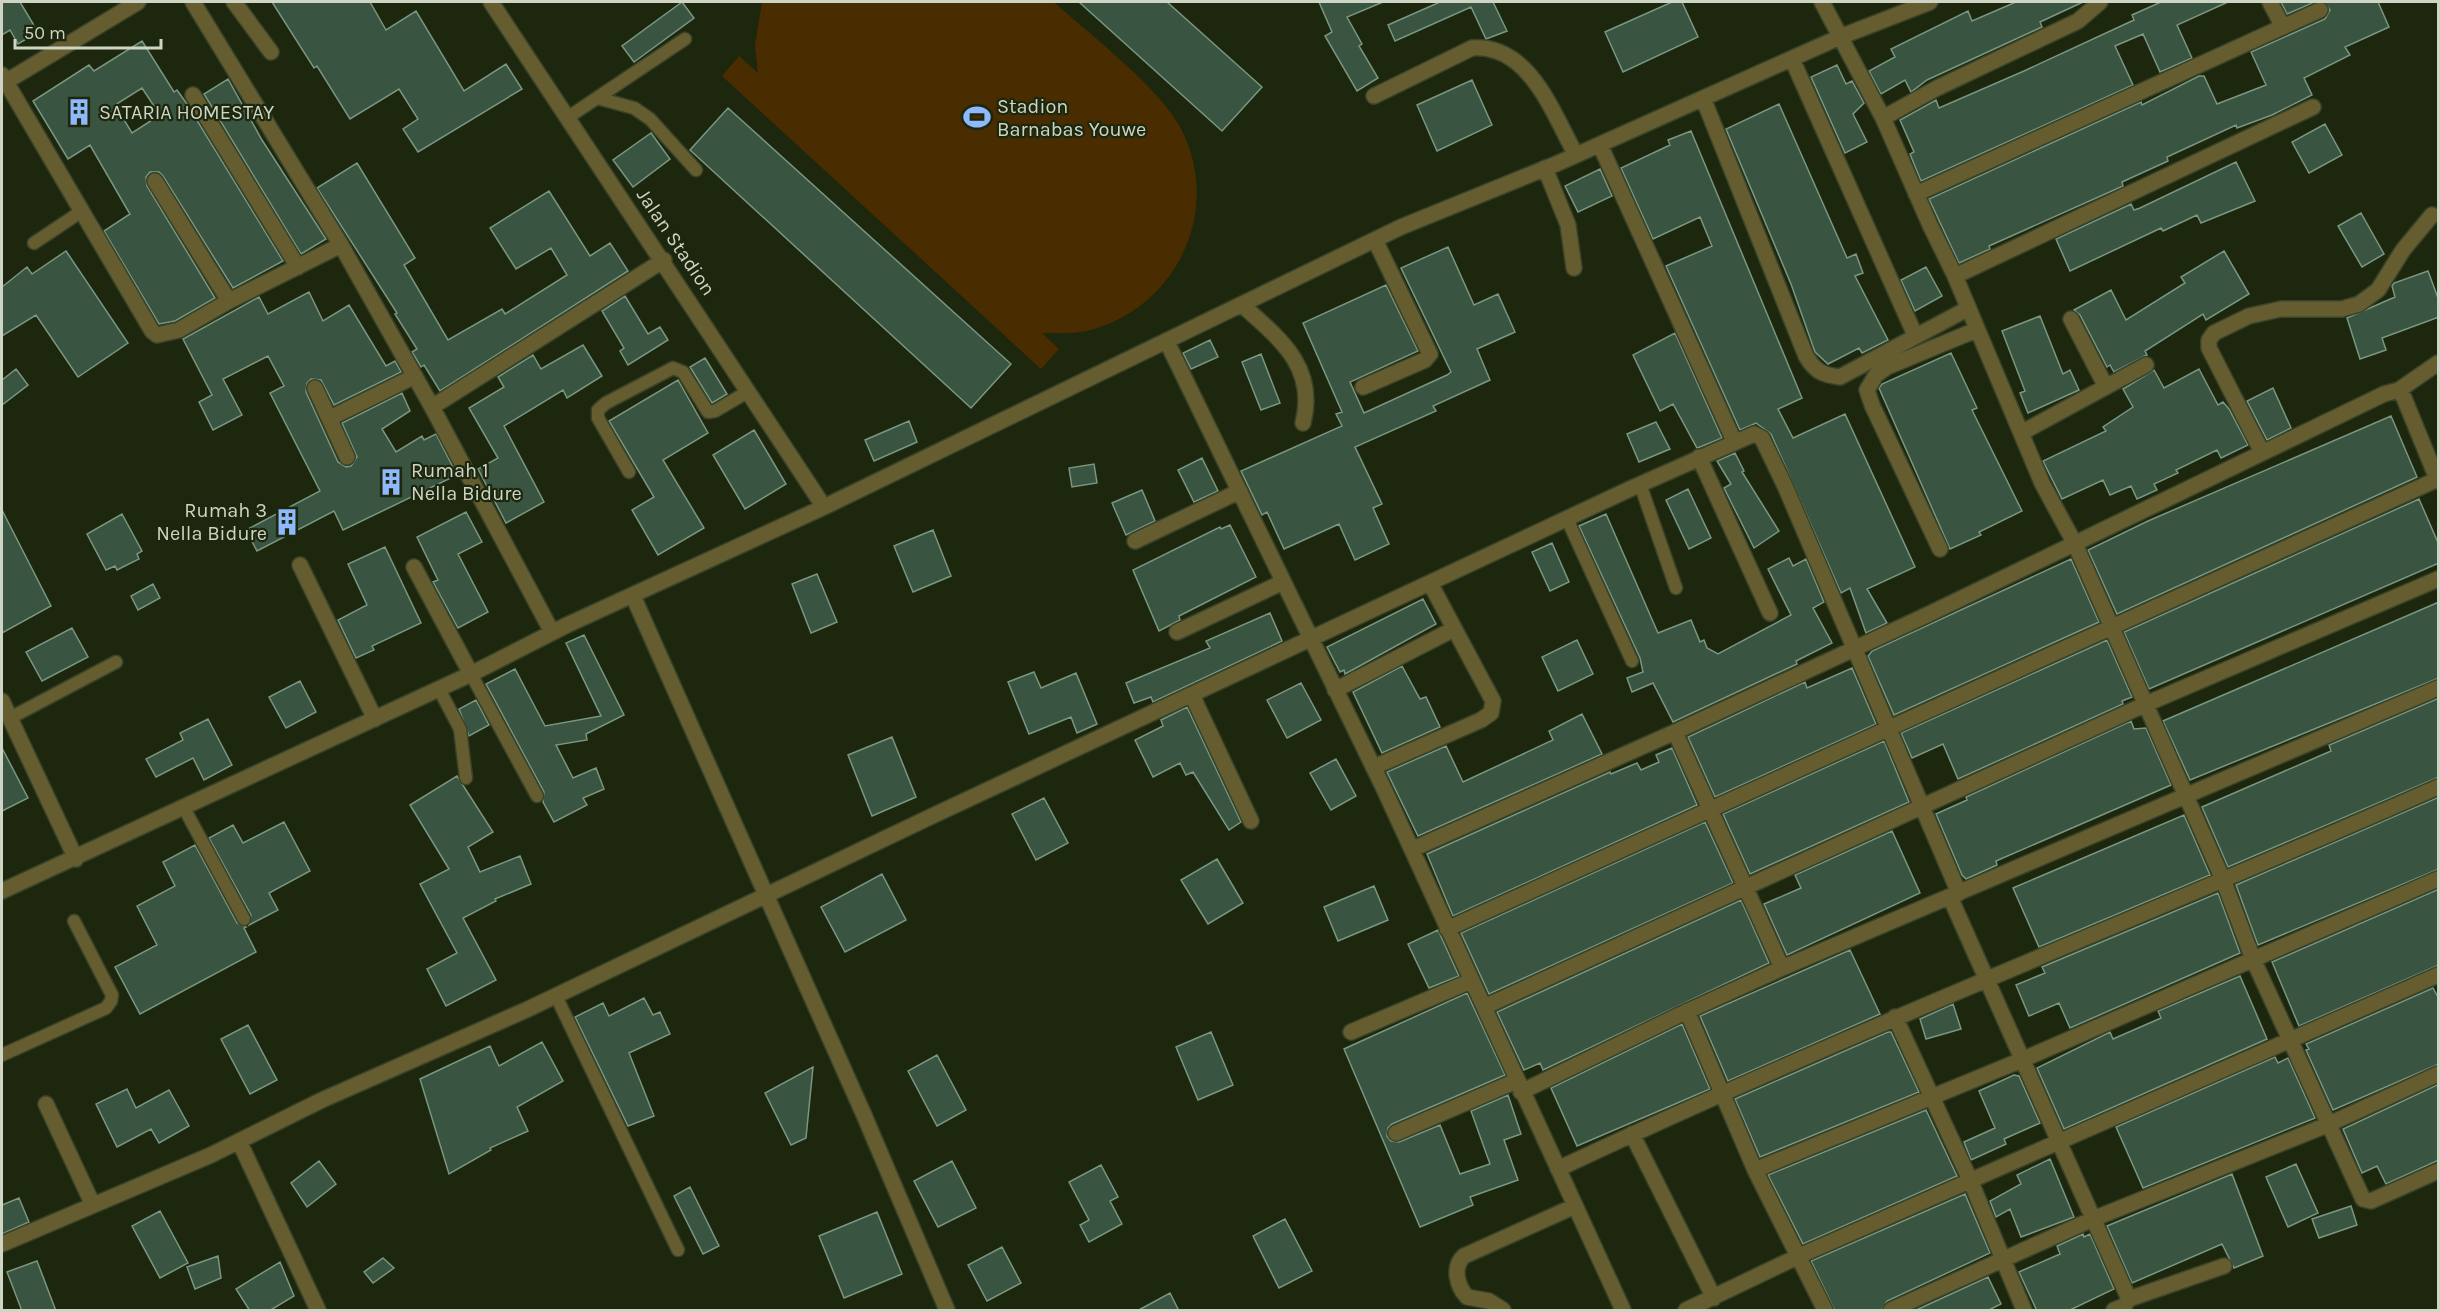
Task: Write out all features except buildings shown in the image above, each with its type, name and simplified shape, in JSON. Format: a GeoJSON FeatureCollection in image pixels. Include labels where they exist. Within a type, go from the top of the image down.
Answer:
{"type":"FeatureCollection","features":[{"type":"Feature","properties":{"kind":"street"},"geometry":{"type":"LineString","coordinates":[[138,2],[3,80],[155,333],[162,336],[179,330],[229,301],[341,245]]}},
{"type":"Feature","properties":{"kind":"street"},"geometry":{"type":"LineString","coordinates":[[194,2],[341,245],[432,407],[552,632]]}},
{"type":"Feature","properties":{"kind":"street"},"geometry":{"type":"LineString","coordinates":[[234,2],[271,52]]}},
{"type":"Feature","properties":{"kind":"street","name":"Jalan Stadion"},"geometry":{"type":"LineString","coordinates":[[491,2],[664,260],[824,507]]}},
{"type":"Feature","properties":{"kind":"street"},"geometry":{"type":"LineString","coordinates":[[1822,2],[1883,117],[1955,276],[2042,483],[2075,544],[2224,882],[2253,959],[2293,1041],[2327,1125],[2363,1199],[2371,1201],[2439,1171]]}},
{"type":"Feature","properties":{"kind":"street"},"geometry":{"type":"LineString","coordinates":[[2,891],[76,859],[471,674],[552,632],[824,507],[1375,240],[1600,145],[1840,37],[1930,2]]}},
{"type":"Feature","properties":{"kind":"street"},"geometry":{"type":"LineString","coordinates":[[1883,117],[1937,88],[2078,21],[2100,2]]}},
{"type":"Feature","properties":{"kind":"street"},"geometry":{"type":"LineString","coordinates":[[2270,2],[2283,27]]}},
{"type":"Feature","properties":{"kind":"street"},"geometry":{"type":"LineString","coordinates":[[1916,194],[2320,10]]}},
{"type":"Feature","properties":{"kind":"street"},"geometry":{"type":"LineString","coordinates":[[1374,96],[1472,48],[1487,47],[1503,52],[1519,63],[1533,78],[1576,155]]}},
{"type":"Feature","properties":{"kind":"street"},"geometry":{"type":"LineString","coordinates":[[1792,59],[1915,336]]}},
{"type":"Feature","properties":{"kind":"street"},"geometry":{"type":"LineString","coordinates":[[193,95],[298,267]]}},
{"type":"Feature","properties":{"kind":"street"},"geometry":{"type":"LineString","coordinates":[[1703,98],[1806,356],[1814,369],[1826,375],[1840,377],[1967,309]]}},
{"type":"Feature","properties":{"kind":"street"},"geometry":{"type":"LineString","coordinates":[[1955,276],[2313,107]]}},
{"type":"Feature","properties":{"kind":"street"},"geometry":{"type":"LineString","coordinates":[[1600,145],[1734,441]]}},
{"type":"Feature","properties":{"kind":"street"},"geometry":{"type":"LineString","coordinates":[[1545,168],[1568,225],[1574,268]]}},
{"type":"Feature","properties":{"kind":"street"},"geometry":{"type":"LineString","coordinates":[[155,181],[229,301]]}},
{"type":"Feature","properties":{"kind":"street"},"geometry":{"type":"LineString","coordinates":[[2262,452],[2209,348],[2209,340],[2214,333],[2249,316],[2281,309],[2342,309],[2359,304],[2378,290],[2403,250],[2432,215]]}},
{"type":"Feature","properties":{"kind":"street"},"geometry":{"type":"LineString","coordinates":[[1363,387],[1425,360],[1430,354],[1375,240]]}},
{"type":"Feature","properties":{"kind":"street"},"geometry":{"type":"LineString","coordinates":[[432,407],[664,260]]}},
{"type":"Feature","properties":{"kind":"street"},"geometry":{"type":"LineString","coordinates":[[1242,305],[1277,335],[1304,376],[1308,402],[1303,423]]}},
{"type":"Feature","properties":{"kind":"street"},"geometry":{"type":"LineString","coordinates":[[2071,319],[2106,387]]}},
{"type":"Feature","properties":{"kind":"street"},"geometry":{"type":"LineString","coordinates":[[1940,549],[1867,390],[1876,375],[1887,367],[1976,330]]}},
{"type":"Feature","properties":{"kind":"street"},"geometry":{"type":"LineString","coordinates":[[1167,342],[1413,849],[1447,929],[1623,1311]]}},
{"type":"Feature","properties":{"kind":"street"},"geometry":{"type":"LineString","coordinates":[[1413,849],[1676,732],[1856,648],[2384,394],[2399,390],[2439,363]]}},
{"type":"Feature","properties":{"kind":"street"},"geometry":{"type":"LineString","coordinates":[[2022,433],[2146,365]]}},
{"type":"Feature","properties":{"kind":"street"},"geometry":{"type":"LineString","coordinates":[[330,418],[414,376]]}},
{"type":"Feature","properties":{"kind":"street"},"geometry":{"type":"LineString","coordinates":[[315,388],[346,457]]}},
{"type":"Feature","properties":{"kind":"street"},"geometry":{"type":"LineString","coordinates":[[1447,929],[2438,480],[2399,390]]}},
{"type":"Feature","properties":{"kind":"street"},"geometry":{"type":"LineString","coordinates":[[2,1244],[239,1141],[322,1100],[556,996],[1640,484],[1754,434],[1762,438],[1856,648],[1988,977],[2129,1299]]}},
{"type":"Feature","properties":{"kind":"street"},"geometry":{"type":"LineString","coordinates":[[1699,457],[1770,613]]}},
{"type":"Feature","properties":{"kind":"street"},"geometry":{"type":"LineString","coordinates":[[1135,541],[1240,491]]}},
{"type":"Feature","properties":{"kind":"street"},"geometry":{"type":"LineString","coordinates":[[300,565],[375,719]]}},
{"type":"Feature","properties":{"kind":"street"},"geometry":{"type":"LineString","coordinates":[[414,567],[471,674]]}},
{"type":"Feature","properties":{"kind":"street"},"geometry":{"type":"LineString","coordinates":[[1484,1008],[2146,704],[2439,579]]}},
{"type":"Feature","properties":{"kind":"street"},"geometry":{"type":"LineString","coordinates":[[1177,632],[1284,582]]}},
{"type":"Feature","properties":{"kind":"street"},"geometry":{"type":"LineString","coordinates":[[1374,768],[1481,720],[1491,713],[1493,701],[1430,583]]}},
{"type":"Feature","properties":{"kind":"street"},"geometry":{"type":"LineString","coordinates":[[633,596],[864,1115],[947,1311]]}},
{"type":"Feature","properties":{"kind":"street"},"geometry":{"type":"LineString","coordinates":[[1335,690],[1454,630]]}},
{"type":"Feature","properties":{"kind":"street"},"geometry":{"type":"LineString","coordinates":[[1396,1133],[1519,1087],[1782,968],[2439,688]]}},
{"type":"Feature","properties":{"kind":"street"},"geometry":{"type":"LineString","coordinates":[[1192,695],[1251,821]]}},
{"type":"Feature","properties":{"kind":"street"},"geometry":{"type":"LineString","coordinates":[[2,701],[76,859]]}},
{"type":"Feature","properties":{"kind":"street"},"geometry":{"type":"LineString","coordinates":[[1676,732],[1782,968]]}},
{"type":"Feature","properties":{"kind":"street"},"geometry":{"type":"LineString","coordinates":[[1558,1169],[1895,1017],[2224,882],[2439,787]]}},
{"type":"Feature","properties":{"kind":"street"},"geometry":{"type":"LineString","coordinates":[[1755,1170],[2024,1059],[2439,879]]}},
{"type":"Feature","properties":{"kind":"street"},"geometry":{"type":"LineString","coordinates":[[1686,1311],[1799,1256],[2439,975]]}},
{"type":"Feature","properties":{"kind":"street"},"geometry":{"type":"LineString","coordinates":[[1351,1032],[1471,981]]}},
{"type":"Feature","properties":{"kind":"street"},"geometry":{"type":"LineString","coordinates":[[1687,1011],[1720,1094],[1825,1311]]}},
{"type":"Feature","properties":{"kind":"street"},"geometry":{"type":"LineString","coordinates":[[1895,1017],[1971,1182],[2025,1311]]}},
{"type":"Feature","properties":{"kind":"street"},"geometry":{"type":"LineString","coordinates":[[1891,1311],[2093,1219],[2327,1125],[2439,1074]]}},
{"type":"Feature","properties":{"kind":"street"},"geometry":{"type":"LineString","coordinates":[[46,1104],[93,1205]]}},
{"type":"Feature","properties":{"kind":"street"},"geometry":{"type":"LineString","coordinates":[[1632,1134],[1714,1298]]}},
{"type":"Feature","properties":{"kind":"street"},"geometry":{"type":"LineString","coordinates":[[239,1141],[318,1311]]}},
{"type":"Feature","properties":{"kind":"street"},"geometry":{"type":"LineString","coordinates":[[1503,1311],[1489,1301],[1467,1297],[1460,1287],[1457,1269],[1459,1261],[1464,1256],[1575,1206]]}},
{"type":"Feature","properties":{"kind":"street"},"geometry":{"type":"LineString","coordinates":[[2114,1311],[2124,1306],[2129,1299],[2224,1266]]}},
{"type":"Feature","properties":{"kind":"lane"},"geometry":{"type":"LineString","coordinates":[[567,118],[685,39]]}},
{"type":"Feature","properties":{"kind":"lane"},"geometry":{"type":"LineString","coordinates":[[597,98],[633,108],[650,119],[696,170]]}},
{"type":"Feature","properties":{"kind":"lane"},"geometry":{"type":"LineString","coordinates":[[34,243],[82,211]]}},
{"type":"Feature","properties":{"kind":"lane"},"geometry":{"type":"LineString","coordinates":[[629,472],[598,418],[598,410],[606,404],[674,368],[682,372],[708,412],[715,411],[749,391]]}},
{"type":"Feature","properties":{"kind":"lane"},"geometry":{"type":"LineString","coordinates":[[1640,484],[1676,588]]}},
{"type":"Feature","properties":{"kind":"lane"},"geometry":{"type":"LineString","coordinates":[[1567,519],[1632,661]]}},
{"type":"Feature","properties":{"kind":"lane"},"geometry":{"type":"LineString","coordinates":[[10,718],[116,662]]}},
{"type":"Feature","properties":{"kind":"lane"},"geometry":{"type":"LineString","coordinates":[[471,674],[537,796]]}},
{"type":"Feature","properties":{"kind":"lane"},"geometry":{"type":"LineString","coordinates":[[439,689],[460,729],[466,778]]}},
{"type":"Feature","properties":{"kind":"lane"},"geometry":{"type":"LineString","coordinates":[[184,808],[244,919]]}},
{"type":"Feature","properties":{"kind":"lane"},"geometry":{"type":"LineString","coordinates":[[2,1055],[106,1008],[111,1001],[112,995],[74,921]]}},
{"type":"Feature","properties":{"kind":"lane"},"geometry":{"type":"LineString","coordinates":[[556,996],[678,1250]]}},
{"type":"Feature","properties":{"kind":"shaded area"},"geometry":{"type":"Polygon","coordinates":[[[762,2],[1054,2],[1140,78],[1170,111],[1180,127],[1192,158],[1197,190],[1194,222],[1184,252],[1168,278],[1146,301],[1119,319],[1087,331],[1042,333],[1059,349],[1041,369],[722,76],[739,56],[758,73],[755,45],[762,2]]]}},
{"type":"Feature","properties":{"kind":"place","name":"SATARIA HOMESTAY"},"geometry":{"type":"Point","coordinates":[79,112]}},
{"type":"Feature","properties":{"kind":"place","name":"Stadion Barnabas Youwe"},"geometry":{"type":"Point","coordinates":[977,117]}},
{"type":"Feature","properties":{"kind":"place","name":"Rumah 1 Nella Bidure"},"geometry":{"type":"Point","coordinates":[391,482]}},
{"type":"Feature","properties":{"kind":"place","name":"Rumah 3 Nella Bidure"},"geometry":{"type":"Point","coordinates":[287,522]}}]}
